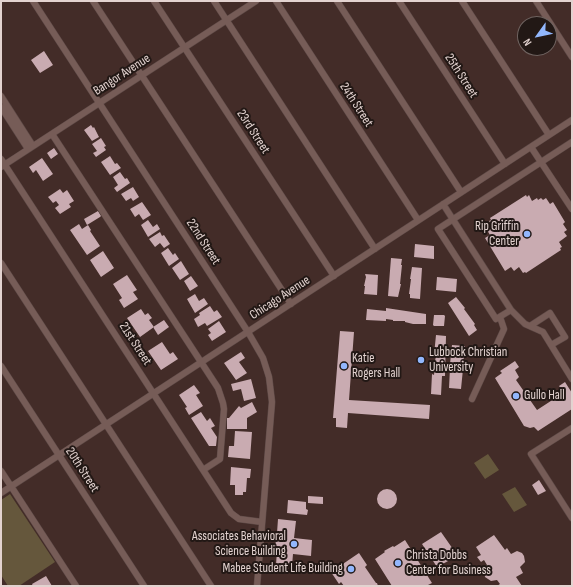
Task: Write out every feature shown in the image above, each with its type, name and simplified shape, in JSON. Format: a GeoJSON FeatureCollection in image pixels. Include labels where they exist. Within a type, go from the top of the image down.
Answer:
{"type":"FeatureCollection","features":[{"type":"Feature","properties":{"kind":"street","name":"22nd Street"},"geometry":{"type":"LineString","coordinates":[[33,1],[264,359],[269,377],[271,410],[257,586]]}},
{"type":"Feature","properties":{"kind":"street"},"geometry":{"type":"LineString","coordinates":[[93,1],[290,304]]}},
{"type":"Feature","properties":{"kind":"street","name":"23rd Street"},"geometry":{"type":"LineString","coordinates":[[154,1],[334,276]]}},
{"type":"Feature","properties":{"kind":"street"},"geometry":{"type":"LineString","coordinates":[[214,1],[375,248]]}},
{"type":"Feature","properties":{"kind":"street","name":"Bangor Avenue"},"geometry":{"type":"LineString","coordinates":[[2,163],[52,134],[256,1]]}},
{"type":"Feature","properties":{"kind":"street","name":"24th Street"},"geometry":{"type":"LineString","coordinates":[[276,1],[418,220]]}},
{"type":"Feature","properties":{"kind":"street"},"geometry":{"type":"LineString","coordinates":[[337,1],[461,192]]}},
{"type":"Feature","properties":{"kind":"street","name":"25th Street"},"geometry":{"type":"LineString","coordinates":[[399,1],[505,164]]}},
{"type":"Feature","properties":{"kind":"street"},"geometry":{"type":"LineString","coordinates":[[462,1],[549,135]]}},
{"type":"Feature","properties":{"kind":"street"},"geometry":{"type":"LineString","coordinates":[[536,1],[572,57]]}},
{"type":"Feature","properties":{"kind":"street"},"geometry":{"type":"LineString","coordinates":[[1,96],[31,147]]}},
{"type":"Feature","properties":{"kind":"street"},"geometry":{"type":"LineString","coordinates":[[1,107],[31,147]]}},
{"type":"Feature","properties":{"kind":"street","name":"Chicago Avenue"},"geometry":{"type":"LineString","coordinates":[[1,493],[572,120]]}},
{"type":"Feature","properties":{"kind":"street"},"geometry":{"type":"LineString","coordinates":[[52,134],[218,388],[224,409],[220,459],[203,470]]}},
{"type":"Feature","properties":{"kind":"street"},"geometry":{"type":"LineString","coordinates":[[511,310],[496,319],[438,229],[572,142]]}},
{"type":"Feature","properties":{"kind":"street"},"geometry":{"type":"LineString","coordinates":[[531,147],[572,209]]}},
{"type":"Feature","properties":{"kind":"street","name":"21st Street"},"geometry":{"type":"LineString","coordinates":[[2,163],[234,516],[242,520],[262,522]]}},
{"type":"Feature","properties":{"kind":"street"},"geometry":{"type":"LineString","coordinates":[[443,204],[511,310],[525,324],[543,332],[572,379]]}},
{"type":"Feature","properties":{"kind":"street"},"geometry":{"type":"LineString","coordinates":[[1,263],[211,586]]}},
{"type":"Feature","properties":{"kind":"street"},"geometry":{"type":"LineString","coordinates":[[530,326],[550,313],[565,337],[551,346]]}},
{"type":"Feature","properties":{"kind":"street"},"geometry":{"type":"LineString","coordinates":[[472,399],[504,329],[500,317]]}},
{"type":"Feature","properties":{"kind":"street","name":"20th Street"},"geometry":{"type":"LineString","coordinates":[[1,366],[144,586]]}},
{"type":"Feature","properties":{"kind":"street"},"geometry":{"type":"LineString","coordinates":[[572,428],[531,454],[572,518]]}},
{"type":"Feature","properties":{"kind":"street"},"geometry":{"type":"LineString","coordinates":[[1,471],[76,586]]}},
{"type":"Feature","properties":{"kind":"shaded area"},"geometry":{"type":"Polygon","coordinates":[[[488,454],[499,470],[485,479],[474,463],[488,454]]]}},
{"type":"Feature","properties":{"kind":"shaded area"},"geometry":{"type":"Polygon","coordinates":[[[515,487],[527,505],[514,512],[502,494],[515,487]]]}},
{"type":"Feature","properties":{"kind":"shaded area"},"geometry":{"type":"Polygon","coordinates":[[[10,494],[55,562],[19,586],[8,586],[1,575],[1,500],[10,494]]]}},
{"type":"Feature","properties":{"kind":"building"},"geometry":{"type":"Polygon","coordinates":[[[44,51],[53,65],[40,73],[31,60],[44,51]]]}},
{"type":"Feature","properties":{"kind":"building"},"geometry":{"type":"Polygon","coordinates":[[[91,125],[93,128],[94,127],[99,137],[92,141],[84,130],[91,125]]]}},
{"type":"Feature","properties":{"kind":"building"},"geometry":{"type":"Polygon","coordinates":[[[101,138],[106,146],[104,147],[106,150],[96,157],[93,153],[97,151],[92,144],[101,138]]]}},
{"type":"Feature","properties":{"kind":"building"},"geometry":{"type":"Polygon","coordinates":[[[54,148],[58,154],[51,159],[47,153],[54,148]]]}},
{"type":"Feature","properties":{"kind":"building"},"geometry":{"type":"Polygon","coordinates":[[[110,156],[115,164],[117,163],[121,168],[110,175],[101,162],[110,156]]]}},
{"type":"Feature","properties":{"kind":"building"},"geometry":{"type":"Polygon","coordinates":[[[42,158],[53,174],[43,181],[36,170],[33,173],[29,167],[42,158]]]}},
{"type":"Feature","properties":{"kind":"building"},"geometry":{"type":"Polygon","coordinates":[[[120,172],[130,183],[117,192],[114,188],[118,185],[113,177],[120,172]]]}},
{"type":"Feature","properties":{"kind":"building"},"geometry":{"type":"Polygon","coordinates":[[[133,187],[139,197],[133,201],[131,198],[126,201],[121,194],[133,187]]]}},
{"type":"Feature","properties":{"kind":"building"},"geometry":{"type":"Polygon","coordinates":[[[60,189],[63,193],[67,190],[74,201],[69,204],[71,207],[60,214],[55,208],[59,205],[56,201],[53,203],[48,197],[60,189]]]}},
{"type":"Feature","properties":{"kind":"building","name":"Rip Griffin Center"},"geometry":{"type":"Polygon","coordinates":[[[526,195],[527,197],[529,195],[532,201],[537,198],[538,200],[541,198],[543,200],[546,198],[550,204],[553,202],[565,222],[563,224],[567,230],[564,232],[567,236],[559,242],[562,247],[560,248],[561,250],[526,273],[523,273],[519,267],[514,271],[511,267],[505,271],[485,238],[490,235],[487,230],[493,226],[489,221],[491,220],[490,218],[526,195]]]}},
{"type":"Feature","properties":{"kind":"building"},"geometry":{"type":"Polygon","coordinates":[[[142,202],[151,215],[143,220],[139,214],[135,217],[130,209],[142,202]]]}},
{"type":"Feature","properties":{"kind":"building"},"geometry":{"type":"Polygon","coordinates":[[[98,211],[101,216],[87,225],[84,219],[98,211]]]}},
{"type":"Feature","properties":{"kind":"building"},"geometry":{"type":"Polygon","coordinates":[[[148,220],[153,227],[157,224],[160,229],[148,237],[141,225],[148,220]]]}},
{"type":"Feature","properties":{"kind":"building"},"geometry":{"type":"Polygon","coordinates":[[[79,224],[82,229],[88,225],[91,230],[90,231],[100,246],[87,255],[70,230],[79,224]]]}},
{"type":"Feature","properties":{"kind":"building"},"geometry":{"type":"Polygon","coordinates":[[[160,232],[170,244],[164,248],[160,243],[155,247],[149,239],[160,232]]]}},
{"type":"Feature","properties":{"kind":"building"},"geometry":{"type":"Polygon","coordinates":[[[415,244],[434,246],[434,259],[414,257],[415,244]]]}},
{"type":"Feature","properties":{"kind":"building"},"geometry":{"type":"Polygon","coordinates":[[[168,248],[173,255],[175,253],[179,259],[169,266],[161,253],[168,248]]]}},
{"type":"Feature","properties":{"kind":"building"},"geometry":{"type":"Polygon","coordinates":[[[103,251],[114,268],[101,277],[90,260],[103,251]]]}},
{"type":"Feature","properties":{"kind":"building"},"geometry":{"type":"Polygon","coordinates":[[[391,258],[402,259],[401,284],[398,297],[388,296],[391,258]]]}},
{"type":"Feature","properties":{"kind":"building"},"geometry":{"type":"Polygon","coordinates":[[[181,261],[189,274],[180,280],[172,268],[181,261]]]}},
{"type":"Feature","properties":{"kind":"building"},"geometry":{"type":"Polygon","coordinates":[[[412,267],[422,268],[420,299],[410,298],[409,294],[412,267]]]}},
{"type":"Feature","properties":{"kind":"building"},"geometry":{"type":"Polygon","coordinates":[[[365,274],[378,275],[377,295],[364,294],[365,274]]]}},
{"type":"Feature","properties":{"kind":"building"},"geometry":{"type":"Polygon","coordinates":[[[127,275],[137,290],[133,292],[138,299],[124,308],[119,300],[122,298],[113,284],[127,275]]]}},
{"type":"Feature","properties":{"kind":"building"},"geometry":{"type":"Polygon","coordinates":[[[191,276],[198,286],[190,291],[184,281],[191,276]]]}},
{"type":"Feature","properties":{"kind":"building"},"geometry":{"type":"Polygon","coordinates":[[[437,277],[457,279],[456,292],[436,290],[437,277]]]}},
{"type":"Feature","properties":{"kind":"building"},"geometry":{"type":"Polygon","coordinates":[[[195,294],[199,301],[204,298],[208,304],[195,313],[187,299],[195,294]]]}},
{"type":"Feature","properties":{"kind":"building"},"geometry":{"type":"Polygon","coordinates":[[[456,297],[465,308],[464,309],[475,324],[474,325],[477,330],[469,336],[448,303],[456,297]]]}},
{"type":"Feature","properties":{"kind":"building"},"geometry":{"type":"Polygon","coordinates":[[[210,306],[214,312],[217,310],[222,317],[207,326],[205,323],[198,327],[194,319],[200,315],[199,313],[210,306]]]}},
{"type":"Feature","properties":{"kind":"building"},"geometry":{"type":"Polygon","coordinates":[[[386,308],[426,314],[426,324],[413,324],[405,321],[393,321],[386,319],[386,321],[366,320],[367,309],[386,311],[386,308]]]}},
{"type":"Feature","properties":{"kind":"building"},"geometry":{"type":"Polygon","coordinates":[[[141,309],[145,315],[148,313],[152,318],[149,320],[154,327],[140,337],[127,318],[141,309]]]}},
{"type":"Feature","properties":{"kind":"building"},"geometry":{"type":"Polygon","coordinates":[[[434,315],[445,316],[444,326],[433,325],[434,315]]]}},
{"type":"Feature","properties":{"kind":"building"},"geometry":{"type":"Polygon","coordinates":[[[164,320],[169,327],[158,335],[153,327],[164,320]]]}},
{"type":"Feature","properties":{"kind":"building"},"geometry":{"type":"Polygon","coordinates":[[[219,321],[226,332],[212,341],[208,335],[211,333],[208,329],[219,321]]]}},
{"type":"Feature","properties":{"kind":"building","name":"Katie Rogers Hall"},"geometry":{"type":"Polygon","coordinates":[[[340,331],[354,332],[349,400],[430,405],[429,419],[348,413],[347,428],[336,427],[336,418],[333,418],[340,331]]]}},
{"type":"Feature","properties":{"kind":"building"},"geometry":{"type":"Polygon","coordinates":[[[436,335],[446,336],[445,376],[442,376],[441,395],[431,394],[432,374],[434,375],[436,356],[434,355],[436,335]]]}},
{"type":"Feature","properties":{"kind":"building"},"geometry":{"type":"Polygon","coordinates":[[[162,342],[170,354],[173,352],[178,359],[161,370],[148,351],[162,342]]]}},
{"type":"Feature","properties":{"kind":"building"},"geometry":{"type":"Polygon","coordinates":[[[452,345],[465,346],[463,365],[450,364],[452,345]]]}},
{"type":"Feature","properties":{"kind":"building"},"geometry":{"type":"Polygon","coordinates":[[[241,352],[245,358],[239,362],[247,373],[236,380],[224,363],[241,352]]]}},
{"type":"Feature","properties":{"kind":"building","name":"Gullo Hall"},"geometry":{"type":"Polygon","coordinates":[[[515,361],[519,367],[515,370],[519,377],[516,380],[537,410],[557,397],[555,394],[562,390],[559,386],[565,382],[572,393],[572,409],[538,431],[534,427],[530,428],[524,426],[495,378],[502,373],[500,371],[515,361]]]}},
{"type":"Feature","properties":{"kind":"building"},"geometry":{"type":"Polygon","coordinates":[[[450,368],[463,369],[461,389],[449,388],[450,368]]]}},
{"type":"Feature","properties":{"kind":"building"},"geometry":{"type":"Polygon","coordinates":[[[251,379],[256,398],[244,401],[241,389],[233,391],[231,384],[251,379]]]}},
{"type":"Feature","properties":{"kind":"building"},"geometry":{"type":"Polygon","coordinates":[[[194,385],[200,393],[196,395],[203,406],[189,415],[185,408],[187,407],[179,395],[194,385]]]}},
{"type":"Feature","properties":{"kind":"building"},"geometry":{"type":"Polygon","coordinates":[[[252,402],[257,412],[247,418],[247,429],[227,429],[227,418],[229,418],[239,406],[241,408],[252,402]]]}},
{"type":"Feature","properties":{"kind":"building"},"geometry":{"type":"Polygon","coordinates":[[[201,412],[207,421],[210,418],[215,426],[211,428],[217,437],[216,446],[209,446],[191,418],[201,412]]]}},
{"type":"Feature","properties":{"kind":"building"},"geometry":{"type":"Polygon","coordinates":[[[235,431],[252,432],[250,459],[228,457],[229,446],[234,446],[235,431]]]}},
{"type":"Feature","properties":{"kind":"building"},"geometry":{"type":"Polygon","coordinates":[[[231,467],[251,469],[250,478],[247,478],[246,492],[243,492],[243,495],[235,495],[235,485],[230,485],[231,467]]]}},
{"type":"Feature","properties":{"kind":"building"},"geometry":{"type":"Polygon","coordinates":[[[539,480],[546,491],[538,495],[532,485],[539,480]]]}},
{"type":"Feature","properties":{"kind":"building"},"geometry":{"type":"Polygon","coordinates":[[[383,489],[391,489],[397,495],[397,503],[391,509],[383,509],[377,503],[377,495],[383,489]]]}},
{"type":"Feature","properties":{"kind":"building"},"geometry":{"type":"Polygon","coordinates":[[[308,496],[323,497],[323,504],[308,503],[308,496]]]}},
{"type":"Feature","properties":{"kind":"building"},"geometry":{"type":"Polygon","coordinates":[[[288,500],[306,502],[306,509],[308,510],[307,515],[287,513],[288,500]]]}},
{"type":"Feature","properties":{"kind":"building","name":"Associates Behavioral Science Building"},"geometry":{"type":"Polygon","coordinates":[[[278,519],[296,521],[294,538],[312,540],[311,556],[293,554],[292,566],[276,565],[277,551],[275,551],[276,538],[278,538],[278,519]]]}},
{"type":"Feature","properties":{"kind":"building"},"geometry":{"type":"Polygon","coordinates":[[[441,532],[455,552],[448,556],[450,560],[437,567],[422,544],[441,532]]]}},
{"type":"Feature","properties":{"kind":"building"},"geometry":{"type":"Polygon","coordinates":[[[494,535],[505,550],[507,548],[511,554],[517,551],[522,553],[524,556],[525,562],[520,567],[523,573],[516,577],[522,586],[497,586],[500,584],[497,580],[491,581],[485,577],[484,571],[487,565],[484,560],[481,562],[477,557],[481,555],[476,547],[494,535]]]}},
{"type":"Feature","properties":{"kind":"building","name":"Christa Dobbs Center for Business"},"geometry":{"type":"Polygon","coordinates":[[[405,540],[432,583],[426,586],[392,586],[375,559],[385,552],[384,551],[405,540]]]}},
{"type":"Feature","properties":{"kind":"building","name":"Mabee Student Life Building"},"geometry":{"type":"Polygon","coordinates":[[[359,553],[367,565],[365,567],[378,586],[344,586],[341,582],[339,584],[331,572],[359,553]]]}},
{"type":"Feature","properties":{"kind":"building"},"geometry":{"type":"Polygon","coordinates":[[[46,576],[52,586],[33,586],[32,584],[46,576]]]}},
{"type":"Feature","properties":{"kind":"place","name":"Rip Griffin Center"},"geometry":{"type":"Point","coordinates":[527,234]}},
{"type":"Feature","properties":{"kind":"place","name":"Lubbock Christian University"},"geometry":{"type":"Point","coordinates":[421,360]}},
{"type":"Feature","properties":{"kind":"place","name":"Katie Rogers Hall"},"geometry":{"type":"Point","coordinates":[344,366]}},
{"type":"Feature","properties":{"kind":"place","name":"Gullo Hall"},"geometry":{"type":"Point","coordinates":[516,396]}},
{"type":"Feature","properties":{"kind":"place","name":"Associates Behavioral Science Building"},"geometry":{"type":"Point","coordinates":[294,544]}},
{"type":"Feature","properties":{"kind":"place","name":"Christa Dobbs Center for Business"},"geometry":{"type":"Point","coordinates":[398,563]}},
{"type":"Feature","properties":{"kind":"place","name":"Mabee Student Life Building"},"geometry":{"type":"Point","coordinates":[351,569]}}]}
